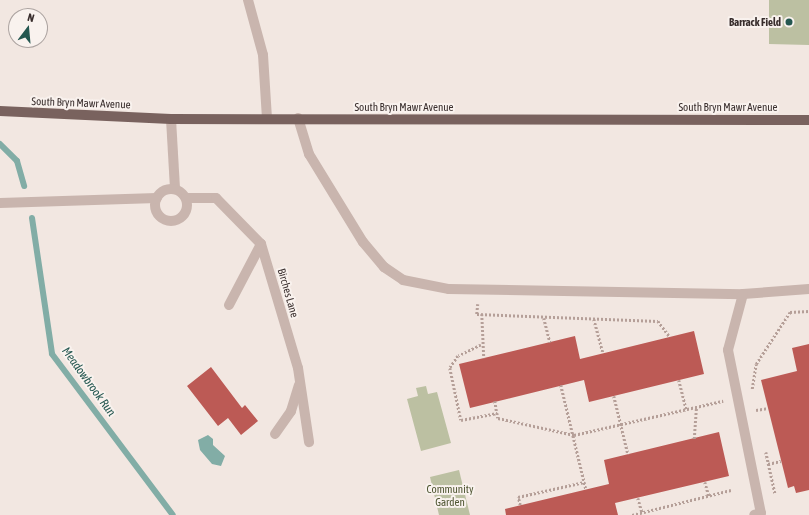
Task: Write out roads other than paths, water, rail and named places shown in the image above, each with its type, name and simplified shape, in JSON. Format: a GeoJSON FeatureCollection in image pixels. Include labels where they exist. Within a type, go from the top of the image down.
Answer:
{"type":"FeatureCollection","features":[{"type":"Feature","properties":{"kind":"main road","name":"South Bryn Mawr Avenue"},"geometry":{"type":"LineString","coordinates":[[0,111],[171,118],[809,120]]}},
{"type":"Feature","properties":{"kind":"street"},"geometry":{"type":"LineString","coordinates":[[248,0],[263,55],[267,118]]}},
{"type":"Feature","properties":{"kind":"street"},"geometry":{"type":"LineString","coordinates":[[171,118],[175,189]]}},
{"type":"Feature","properties":{"kind":"street"},"geometry":{"type":"LineString","coordinates":[[298,118],[309,154],[362,242],[384,267],[403,280],[449,289],[743,294],[809,289]]}},
{"type":"Feature","properties":{"kind":"street"},"geometry":{"type":"LineString","coordinates":[[0,203],[157,198],[168,189],[175,189],[186,198],[186,211],[175,220],[162,217],[157,212],[157,198]]}},
{"type":"Feature","properties":{"kind":"street","name":"Birches Lane"},"geometry":{"type":"LineString","coordinates":[[186,198],[216,198],[261,244],[300,381],[309,442]]}},
{"type":"Feature","properties":{"kind":"street"},"geometry":{"type":"LineString","coordinates":[[229,305],[261,244]]}},
{"type":"Feature","properties":{"kind":"street"},"geometry":{"type":"LineString","coordinates":[[743,294],[728,350],[759,514]]}},
{"type":"Feature","properties":{"kind":"street"},"geometry":{"type":"LineString","coordinates":[[276,434],[290,411],[300,381]]}},
{"type":"Feature","properties":{"kind":"water"},"geometry":{"type":"Polygon","coordinates":[[[208,435],[213,439],[213,445],[225,456],[221,466],[212,464],[200,450],[198,440],[208,435]]]}},
{"type":"Feature","properties":{"kind":"waterway","name":"Meadowbrook Run"},"geometry":{"type":"LineString","coordinates":[[0,144],[17,161],[24,186]]}},
{"type":"Feature","properties":{"kind":"waterway","name":"Meadowbrook Run"},"geometry":{"type":"LineString","coordinates":[[32,218],[52,354],[173,515]]}},
{"type":"Feature","properties":{"kind":"place","name":"Barrack Field"},"geometry":{"type":"Point","coordinates":[789,22]}},
{"type":"Feature","properties":{"kind":"park label","name":"Community Garden"},"geometry":{"type":"Point","coordinates":[450,496]}}]}
